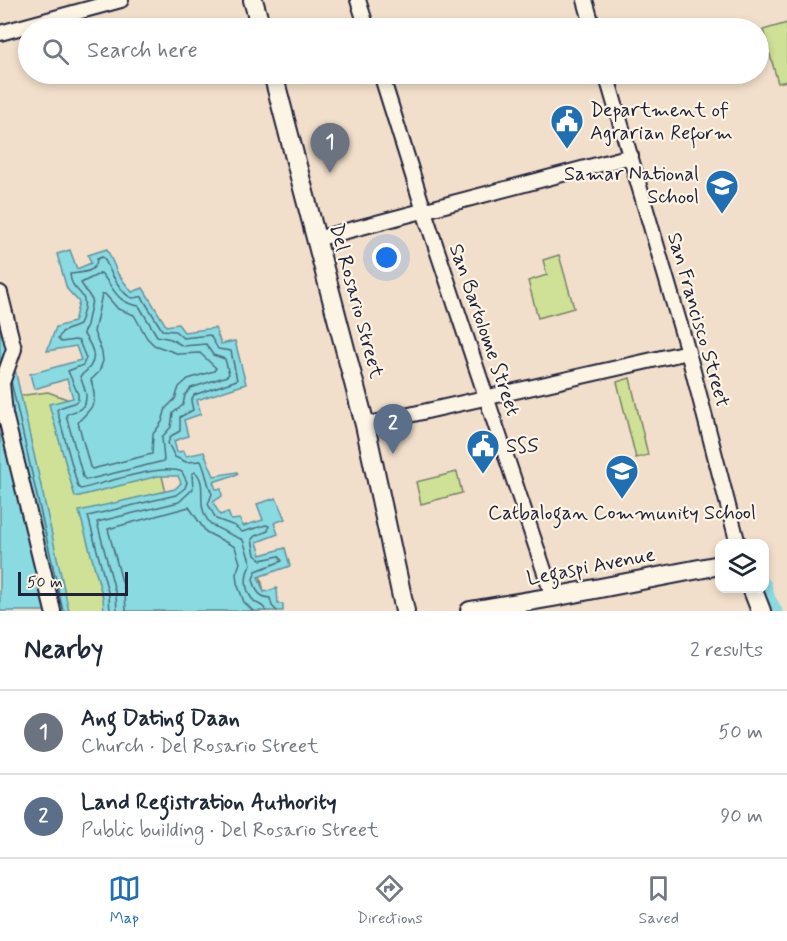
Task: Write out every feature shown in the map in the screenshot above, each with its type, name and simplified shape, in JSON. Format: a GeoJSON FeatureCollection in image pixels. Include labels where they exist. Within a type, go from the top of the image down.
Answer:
{"type":"FeatureCollection","features":[{"type":"Feature","properties":{"kind":"street"},"geometry":{"type":"LineString","coordinates":[[55,18],[121,0]]}},
{"type":"Feature","properties":{"kind":"street"},"geometry":{"type":"LineString","coordinates":[[254,0],[258,18]]}},
{"type":"Feature","properties":{"kind":"street"},"geometry":{"type":"LineString","coordinates":[[358,0],[364,18]]}},
{"type":"Feature","properties":{"kind":"street"},"geometry":{"type":"LineString","coordinates":[[585,0],[590,18]]}},
{"type":"Feature","properties":{"kind":"street"},"geometry":{"type":"LineString","coordinates":[[0,33],[18,28]]}},
{"type":"Feature","properties":{"kind":"street","name":"Del Rosario Street"},"geometry":{"type":"LineString","coordinates":[[276,84],[365,424],[405,611]]}},
{"type":"Feature","properties":{"kind":"street","name":"San Bartolome Street"},"geometry":{"type":"LineString","coordinates":[[384,84],[424,211],[553,597]]}},
{"type":"Feature","properties":{"kind":"street","name":"San Francisco Street"},"geometry":{"type":"LineString","coordinates":[[609,84],[688,352],[737,539]]}},
{"type":"Feature","properties":{"kind":"street"},"geometry":{"type":"LineString","coordinates":[[316,239],[631,156]]}},
{"type":"Feature","properties":{"kind":"street"},"geometry":{"type":"LineString","coordinates":[[0,293],[14,349],[2,383],[5,414],[53,611]]}},
{"type":"Feature","properties":{"kind":"street"},"geometry":{"type":"LineString","coordinates":[[365,424],[688,352]]}},
{"type":"Feature","properties":{"kind":"street","name":"Legaspi Avenue"},"geometry":{"type":"LineString","coordinates":[[470,611],[715,566]]}},
{"type":"Feature","properties":{"kind":"street"},"geometry":{"type":"LineString","coordinates":[[754,593],[761,611]]}},
{"type":"Feature","properties":{"kind":"green space"},"geometry":{"type":"Polygon","coordinates":[[[787,23],[787,81],[778,83],[769,51],[769,28],[787,23]]]}},
{"type":"Feature","properties":{"kind":"green space"},"geometry":{"type":"Polygon","coordinates":[[[559,255],[574,308],[538,318],[528,281],[547,275],[543,260],[559,255]]]}},
{"type":"Feature","properties":{"kind":"green space"},"geometry":{"type":"Polygon","coordinates":[[[630,378],[648,455],[636,458],[617,382],[630,378]]]}},
{"type":"Feature","properties":{"kind":"green space"},"geometry":{"type":"Polygon","coordinates":[[[48,392],[121,419],[152,434],[182,560],[251,540],[269,611],[61,611],[10,397],[48,392]]]}},
{"type":"Feature","properties":{"kind":"green space"},"geometry":{"type":"Polygon","coordinates":[[[457,472],[462,493],[421,504],[416,482],[457,472]]]}},
{"type":"Feature","properties":{"kind":"water"},"geometry":{"type":"Polygon","coordinates":[[[107,249],[118,274],[132,292],[143,288],[166,326],[178,324],[184,332],[215,328],[221,344],[235,341],[246,384],[197,400],[201,414],[184,420],[188,436],[174,441],[177,452],[184,451],[186,456],[204,452],[214,476],[237,472],[238,474],[213,482],[216,489],[221,489],[222,496],[213,502],[220,515],[228,512],[231,520],[240,519],[243,526],[263,520],[257,504],[276,498],[285,519],[274,523],[278,534],[257,542],[261,555],[285,548],[290,566],[258,577],[264,592],[277,588],[278,604],[283,604],[283,611],[104,611],[103,598],[79,511],[175,489],[181,483],[178,476],[158,476],[75,497],[49,404],[73,398],[67,379],[34,389],[30,374],[81,360],[76,346],[47,351],[56,327],[74,322],[79,302],[67,289],[57,254],[70,250],[77,269],[91,263],[88,255],[107,249]]]}},
{"type":"Feature","properties":{"kind":"water"},"geometry":{"type":"Polygon","coordinates":[[[0,308],[8,338],[69,611],[0,611],[0,308]]]}},
{"type":"Feature","properties":{"kind":"waterway"},"geometry":{"type":"LineString","coordinates":[[766,593],[775,611]]}},
{"type":"Feature","properties":{"kind":"place","name":"Department of Agrarian Reform"},"geometry":{"type":"Point","coordinates":[567,150]}},
{"type":"Feature","properties":{"kind":"place","name":"Ang Dating Daan"},"geometry":{"type":"Point","coordinates":[330,173]}},
{"type":"Feature","properties":{"kind":"place","name":"Samar National School"},"geometry":{"type":"Point","coordinates":[722,215]}},
{"type":"Feature","properties":{"kind":"place","name":"Land Registration Authority"},"geometry":{"type":"Point","coordinates":[393,454]}},
{"type":"Feature","properties":{"kind":"place","name":"SSS"},"geometry":{"type":"Point","coordinates":[483,475]}},
{"type":"Feature","properties":{"kind":"place","name":"Catbalogan Community School"},"geometry":{"type":"Point","coordinates":[622,500]}}]}
